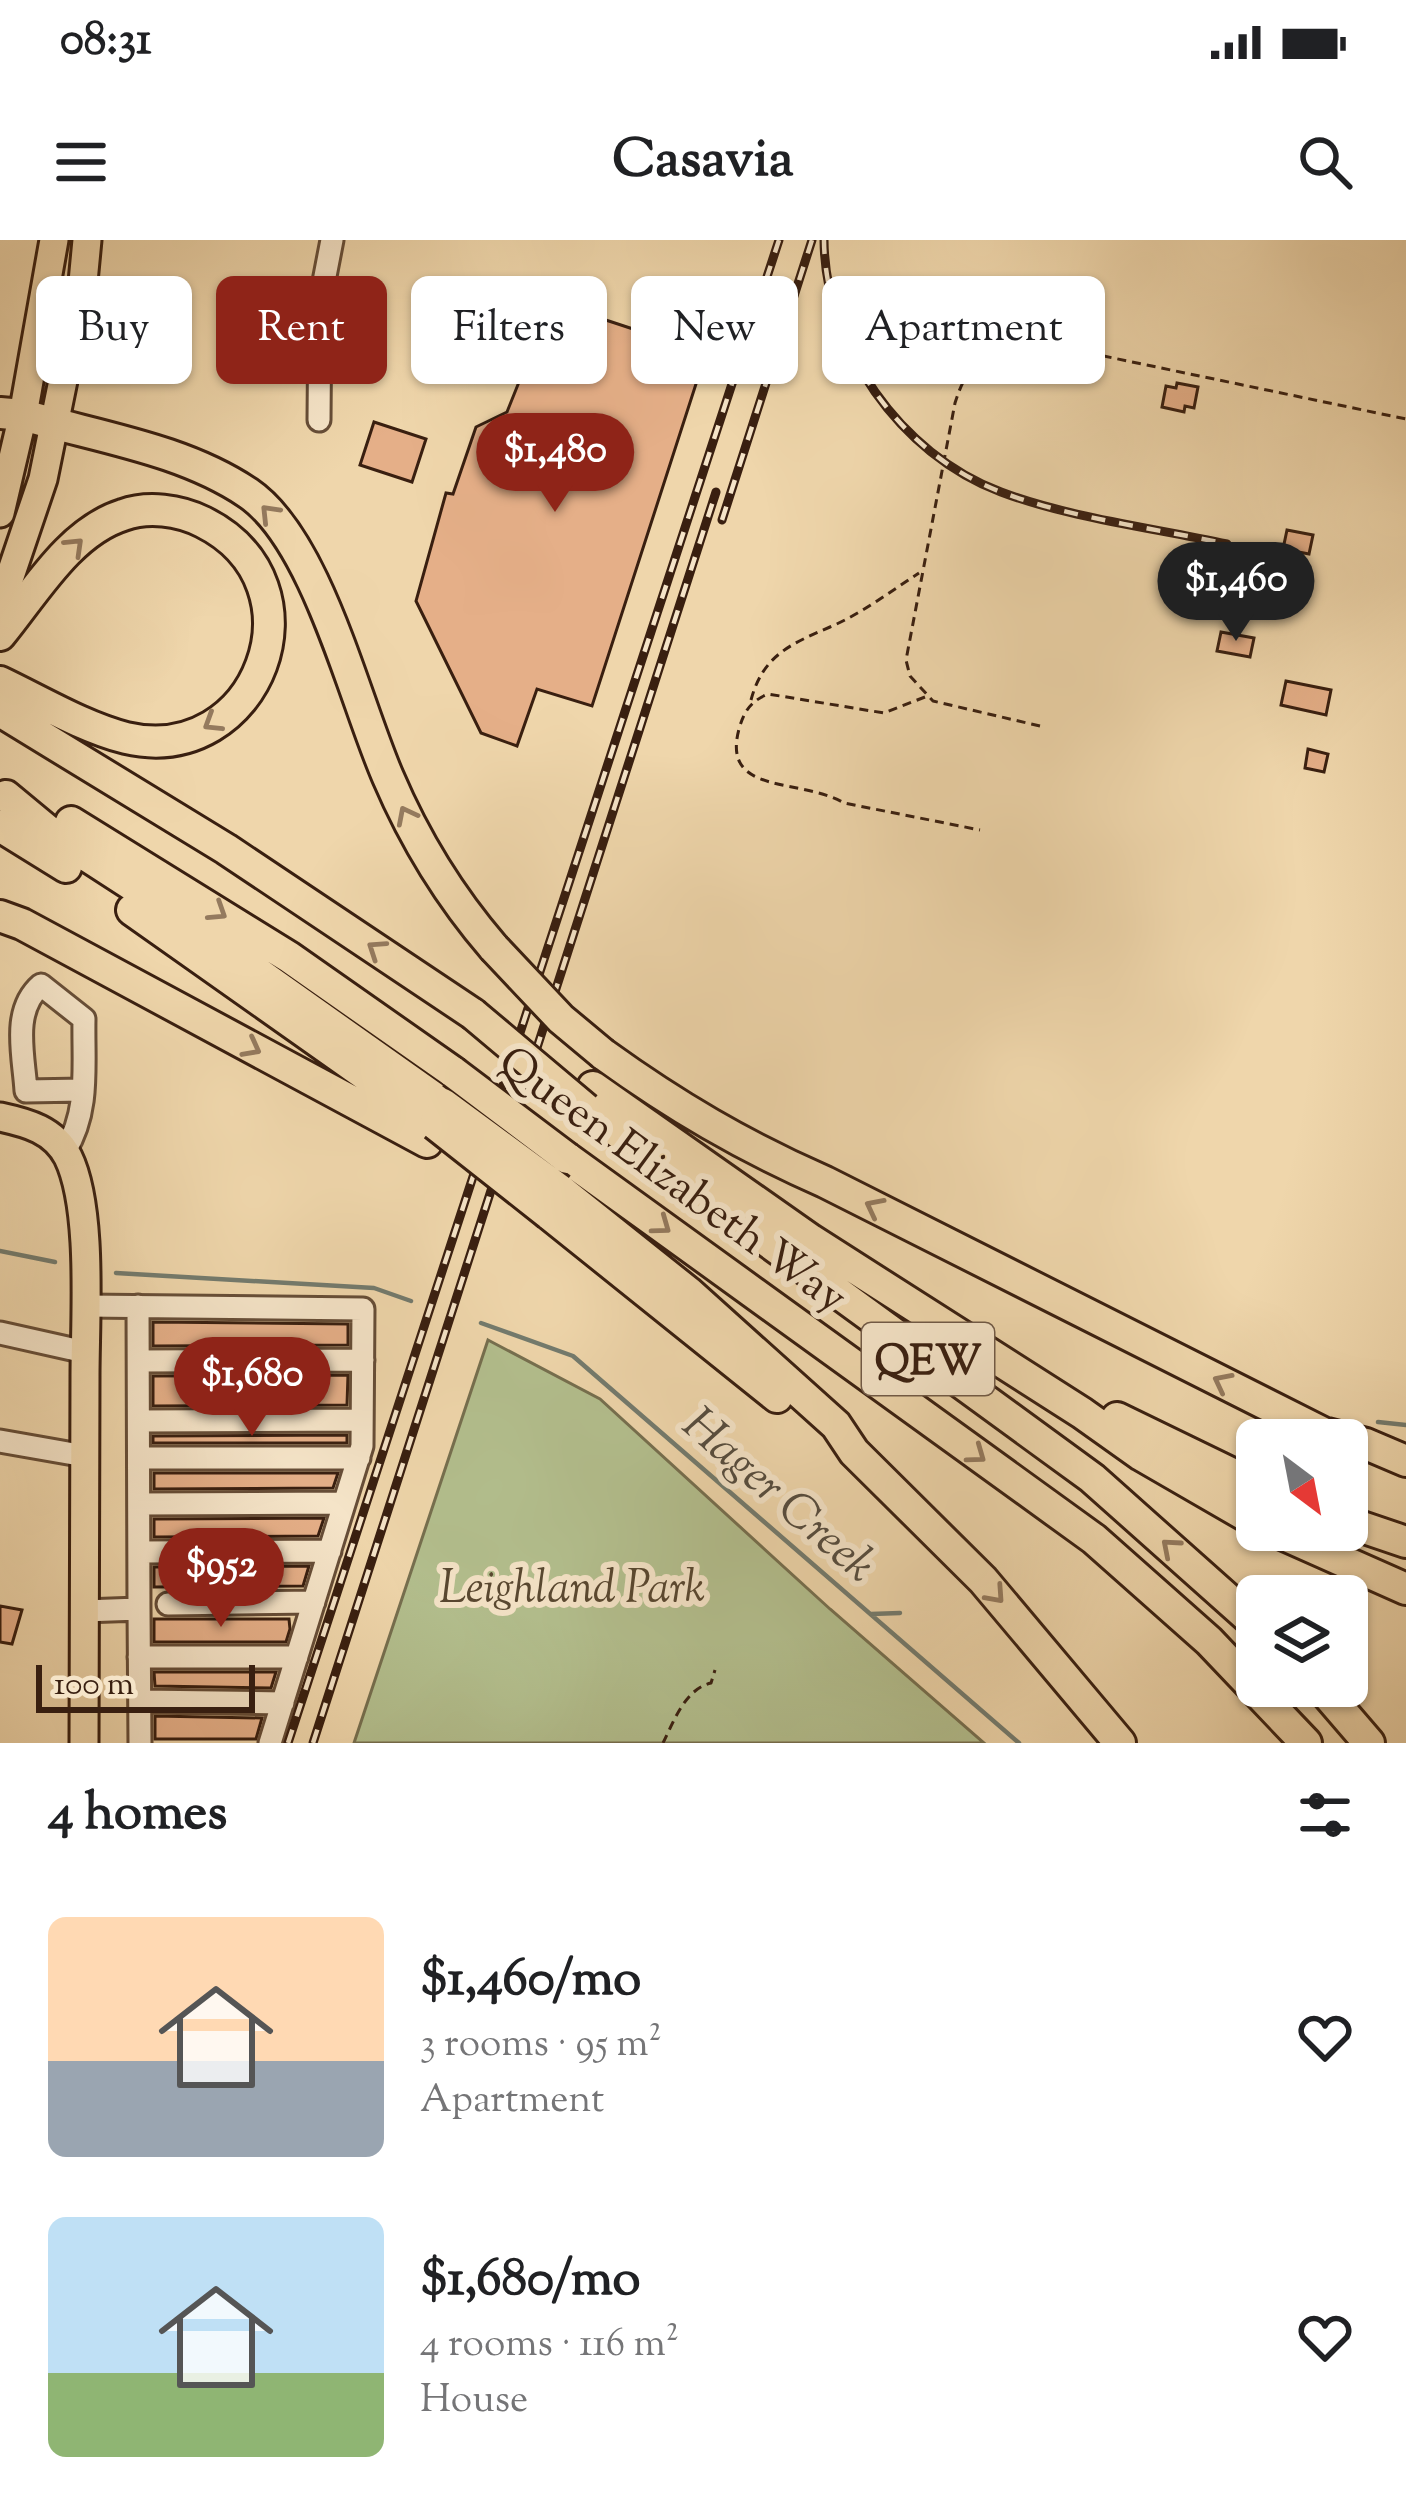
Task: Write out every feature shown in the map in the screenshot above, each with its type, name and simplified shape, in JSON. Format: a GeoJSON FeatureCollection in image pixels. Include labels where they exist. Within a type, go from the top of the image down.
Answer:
{"type":"FeatureCollection","features":[{"type":"Feature","properties":{"kind":"highway"},"geometry":{"type":"LineString","coordinates":[[25,417],[192,464],[252,496],[278,520],[307,569],[406,817],[437,870],[494,947],[561,1019],[603,1054],[682,1111],[759,1153],[1295,1419]]}},
{"type":"Feature","properties":{"kind":"highway"},"geometry":{"type":"LineString","coordinates":[[0,635],[62,559],[93,530],[124,514],[162,510],[206,524],[242,550],[261,581],[269,608],[263,669],[245,696],[196,733],[171,739],[129,739],[16,709],[0,682]]}},
{"type":"Feature","properties":{"kind":"highway","name":"Queen Elizabeth Way"},"geometry":{"type":"LineString","coordinates":[[16,709],[473,1014],[589,1098],[1092,1478],[1236,1606]]}},
{"type":"Feature","properties":{"kind":"highway"},"geometry":{"type":"LineString","coordinates":[[2,805],[152,898],[435,1124],[554,1202],[825,1438],[854,1452],[983,1580],[1120,1743]]}},
{"type":"Feature","properties":{"kind":"highway","name":"Queen Elizabeth Way"},"geometry":{"type":"LineString","coordinates":[[2,805],[53,811],[289,957],[453,1072],[1094,1539],[1209,1641],[1306,1743]]}},
{"type":"Feature","properties":{"kind":"highway"},"geometry":{"type":"LineString","coordinates":[[0,916],[435,1124]]}},
{"type":"Feature","properties":{"kind":"highway"},"geometry":{"type":"LineString","coordinates":[[589,1098],[1141,1455],[1236,1510]]}},
{"type":"Feature","properties":{"kind":"highway"},"geometry":{"type":"LineString","coordinates":[[1082,1413],[1114,1416],[1236,1476]]}},
{"type":"Feature","properties":{"kind":"highway"},"geometry":{"type":"LineString","coordinates":[[1368,1445],[1406,1461]]}},
{"type":"Feature","properties":{"kind":"highway"},"geometry":{"type":"LineString","coordinates":[[1368,1457],[1406,1477]]}},
{"type":"Feature","properties":{"kind":"highway"},"geometry":{"type":"LineString","coordinates":[[1368,1529],[1406,1542]]}},
{"type":"Feature","properties":{"kind":"highway"},"geometry":{"type":"LineString","coordinates":[[1320,1551],[1406,1589]]}},
{"type":"Feature","properties":{"kind":"highway"},"geometry":{"type":"LineString","coordinates":[[1338,1707],[1370,1743]]}},
{"type":"Feature","properties":{"kind":"main road"},"geometry":{"type":"LineString","coordinates":[[0,513],[25,417],[53,240]]}},
{"type":"Feature","properties":{"kind":"main road"},"geometry":{"type":"LineString","coordinates":[[0,606],[43,479],[25,417],[83,282],[88,240]]}},
{"type":"Feature","properties":{"kind":"main road"},"geometry":{"type":"LineString","coordinates":[[0,1117],[40,1129],[64,1151],[76,1178],[80,1204],[85,1306],[84,1743]]}},
{"type":"Feature","properties":{"kind":"lane"},"geometry":{"type":"LineString","coordinates":[[319,420],[320,302],[332,240]]}},
{"type":"Feature","properties":{"kind":"lane"},"geometry":{"type":"LineString","coordinates":[[64,1151],[81,1119],[83,1090],[84,1019],[40,985],[11,1024],[26,1091],[83,1090]]}},
{"type":"Feature","properties":{"kind":"lane"},"geometry":{"type":"LineString","coordinates":[[85,1306],[363,1309],[359,1458],[270,1743]]}},
{"type":"Feature","properties":{"kind":"lane"},"geometry":{"type":"LineString","coordinates":[[139,1306],[140,1743]]}},
{"type":"Feature","properties":{"kind":"lane"},"geometry":{"type":"LineString","coordinates":[[0,1333],[85,1352]]}},
{"type":"Feature","properties":{"kind":"lane"},"geometry":{"type":"LineString","coordinates":[[139,1361],[362,1360]]}},
{"type":"Feature","properties":{"kind":"lane"},"geometry":{"type":"LineString","coordinates":[[139,1420],[362,1420]]}},
{"type":"Feature","properties":{"kind":"lane"},"geometry":{"type":"LineString","coordinates":[[0,1441],[85,1456]]}},
{"type":"Feature","properties":{"kind":"lane"},"geometry":{"type":"LineString","coordinates":[[139,1458],[359,1458]]}},
{"type":"Feature","properties":{"kind":"lane"},"geometry":{"type":"LineString","coordinates":[[139,1504],[344,1503]]}},
{"type":"Feature","properties":{"kind":"lane"},"geometry":{"type":"LineString","coordinates":[[139,1552],[330,1551]]}},
{"type":"Feature","properties":{"kind":"lane"},"geometry":{"type":"LineString","coordinates":[[168,1604],[314,1602]]}},
{"type":"Feature","properties":{"kind":"lane"},"geometry":{"type":"LineString","coordinates":[[84,1611],[139,1609]]}},
{"type":"Feature","properties":{"kind":"lane"},"geometry":{"type":"LineString","coordinates":[[139,1657],[297,1658]]}},
{"type":"Feature","properties":{"kind":"lane"},"geometry":{"type":"LineString","coordinates":[[140,1701],[283,1703]]}},
{"type":"Feature","properties":{"kind":"path"},"geometry":{"type":"LineString","coordinates":[[926,696],[910,676],[906,659],[921,572],[962,380],[976,361],[997,348],[1020,342],[1070,349],[1406,418]]}},
{"type":"Feature","properties":{"kind":"path"},"geometry":{"type":"LineString","coordinates":[[921,572],[781,651],[755,684],[734,750],[739,766],[752,776],[825,792],[844,803],[980,830]]}},
{"type":"Feature","properties":{"kind":"path"},"geometry":{"type":"LineString","coordinates":[[749,705],[779,693],[884,712],[926,696],[1040,726]]}},
{"type":"Feature","properties":{"kind":"path"},"geometry":{"type":"LineString","coordinates":[[663,1743],[683,1705],[700,1686],[711,1683],[715,1670]]}},
{"type":"Feature","properties":{"kind":"green space","name":"Leighland Park"},"geometry":{"type":"Polygon","coordinates":[[[488,1340],[600,1399],[984,1743],[354,1743],[488,1340]]]}},
{"type":"Feature","properties":{"kind":"building"},"geometry":{"type":"Polygon","coordinates":[[[607,320],[631,328],[631,384],[696,384],[592,706],[537,689],[517,746],[481,733],[416,601],[446,493],[453,494],[476,427],[507,412],[518,384],[607,384],[607,320]]]}},
{"type":"Feature","properties":{"kind":"building"},"geometry":{"type":"Polygon","coordinates":[[[1177,383],[1198,387],[1194,408],[1185,406],[1184,412],[1162,407],[1166,386],[1176,388],[1177,383]]]}},
{"type":"Feature","properties":{"kind":"building"},"geometry":{"type":"Polygon","coordinates":[[[374,422],[426,439],[412,482],[360,465],[374,422]]]}},
{"type":"Feature","properties":{"kind":"building"},"geometry":{"type":"Polygon","coordinates":[[[1287,530],[1313,535],[1309,554],[1283,549],[1287,530]]]}},
{"type":"Feature","properties":{"kind":"building"},"geometry":{"type":"Polygon","coordinates":[[[1221,632],[1254,638],[1250,657],[1217,651],[1221,632]]]}},
{"type":"Feature","properties":{"kind":"building"},"geometry":{"type":"Polygon","coordinates":[[[1286,681],[1331,690],[1326,715],[1281,705],[1286,681]]]}},
{"type":"Feature","properties":{"kind":"building"},"geometry":{"type":"Polygon","coordinates":[[[1308,749],[1328,754],[1324,772],[1305,768],[1308,749]]]}},
{"type":"Feature","properties":{"kind":"building"},"geometry":{"type":"Polygon","coordinates":[[[153,1322],[348,1324],[348,1345],[153,1346],[153,1322]]]}},
{"type":"Feature","properties":{"kind":"building"},"geometry":{"type":"Polygon","coordinates":[[[348,1375],[347,1405],[153,1406],[153,1376],[348,1375]]]}},
{"type":"Feature","properties":{"kind":"building"},"geometry":{"type":"Polygon","coordinates":[[[347,1435],[347,1443],[153,1443],[153,1436],[347,1435]]]}},
{"type":"Feature","properties":{"kind":"building"},"geometry":{"type":"Polygon","coordinates":[[[154,1473],[338,1473],[333,1488],[154,1489],[154,1473]]]}},
{"type":"Feature","properties":{"kind":"building"},"geometry":{"type":"Polygon","coordinates":[[[324,1518],[318,1536],[154,1537],[154,1519],[324,1518]]]}},
{"type":"Feature","properties":{"kind":"building"},"geometry":{"type":"Polygon","coordinates":[[[309,1566],[303,1586],[154,1587],[154,1567],[309,1566]]]}},
{"type":"Feature","properties":{"kind":"building"},"geometry":{"type":"Polygon","coordinates":[[[0,1606],[22,1610],[12,1644],[0,1642],[0,1606]]]}},
{"type":"Feature","properties":{"kind":"building"},"geometry":{"type":"Polygon","coordinates":[[[154,1619],[289,1619],[290,1629],[286,1642],[154,1642],[154,1619]]]}},
{"type":"Feature","properties":{"kind":"building"},"geometry":{"type":"Polygon","coordinates":[[[154,1672],[276,1672],[271,1688],[155,1686],[154,1672]]]}},
{"type":"Feature","properties":{"kind":"building"},"geometry":{"type":"Polygon","coordinates":[[[155,1716],[262,1718],[256,1739],[155,1739],[155,1716]]]}},
{"type":"Feature","properties":{"kind":"waterway","name":"Hager Creek"},"geometry":{"type":"LineString","coordinates":[[0,1251],[55,1262]]}},
{"type":"Feature","properties":{"kind":"waterway","name":"Hager Creek"},"geometry":{"type":"LineString","coordinates":[[116,1273],[374,1288],[411,1301]]}},
{"type":"Feature","properties":{"kind":"waterway","name":"Hager Creek"},"geometry":{"type":"LineString","coordinates":[[481,1323],[573,1356],[1019,1743]]}},
{"type":"Feature","properties":{"kind":"waterway"},"geometry":{"type":"LineString","coordinates":[[1378,1422],[1406,1425]]}},
{"type":"Feature","properties":{"kind":"waterway"},"geometry":{"type":"LineString","coordinates":[[871,1614],[900,1613]]}},
{"type":"Feature","properties":{"kind":"railway"},"geometry":{"type":"LineString","coordinates":[[288,1743],[779,240]]}},
{"type":"Feature","properties":{"kind":"railway"},"geometry":{"type":"LineString","coordinates":[[722,520],[812,240]]}},
{"type":"Feature","properties":{"kind":"railway"},"geometry":{"type":"LineString","coordinates":[[824,240],[828,280],[854,357],[875,392],[931,452],[964,475],[1028,501],[1227,544]]}},
{"type":"Feature","properties":{"kind":"railway"},"geometry":{"type":"LineString","coordinates":[[313,1743],[716,492]]}}]}
